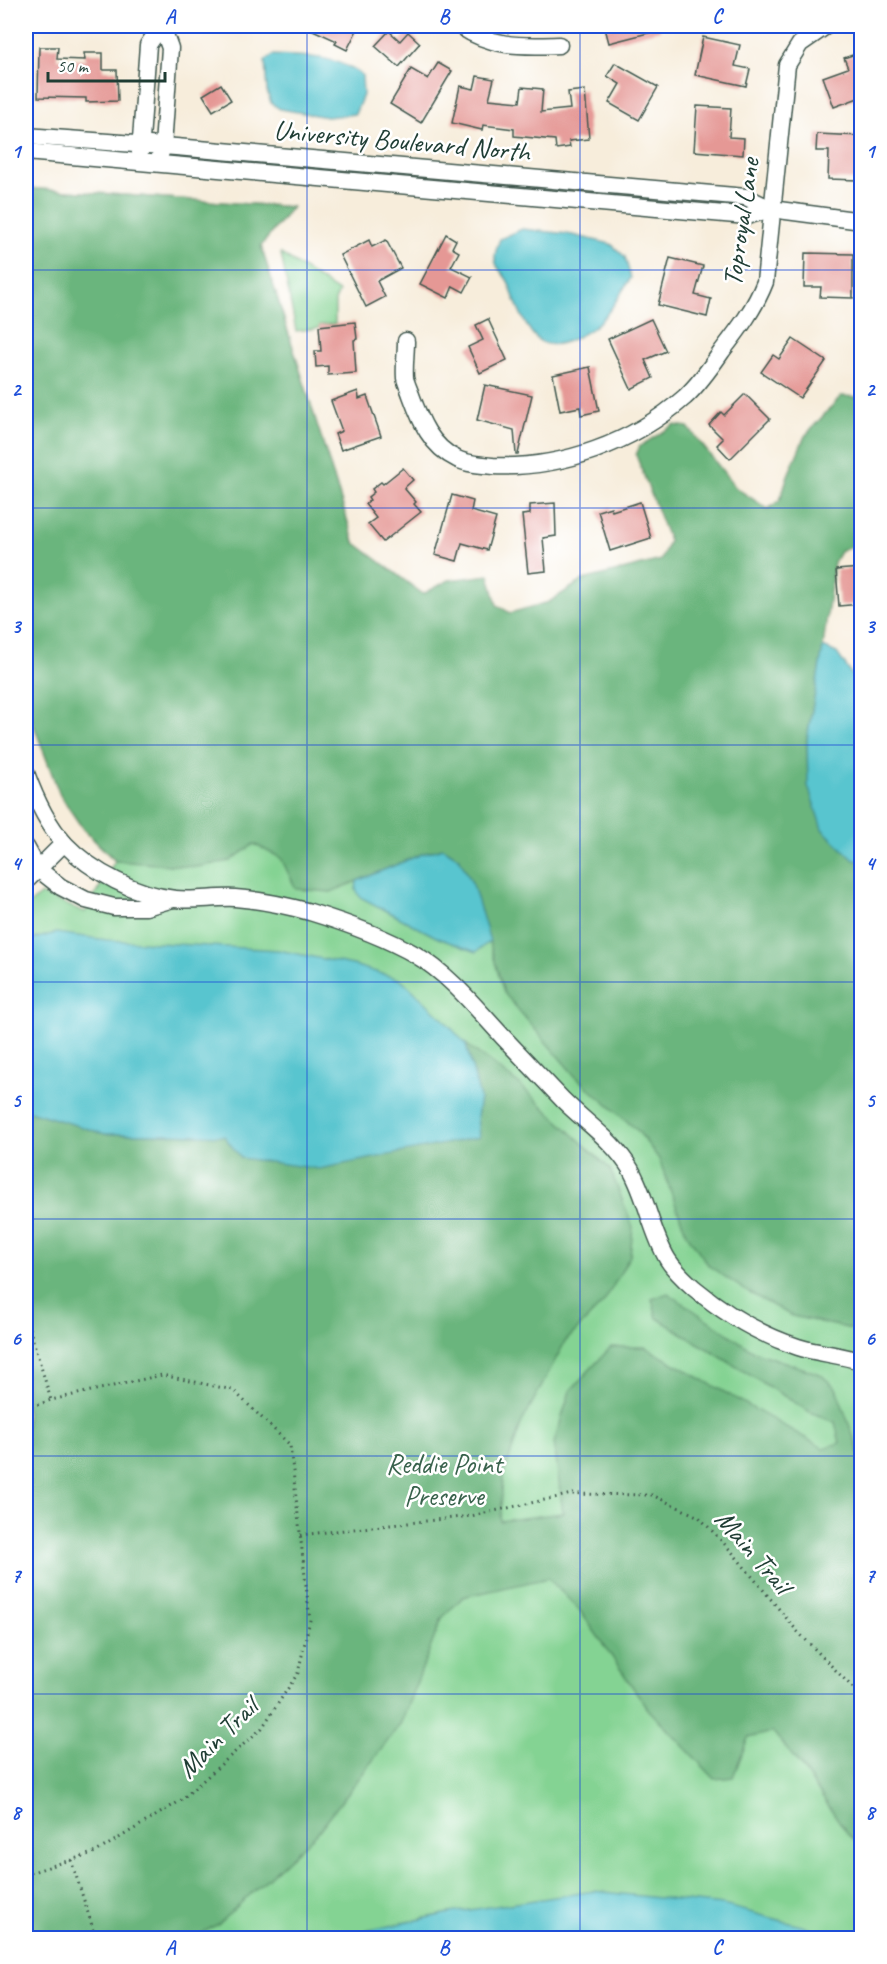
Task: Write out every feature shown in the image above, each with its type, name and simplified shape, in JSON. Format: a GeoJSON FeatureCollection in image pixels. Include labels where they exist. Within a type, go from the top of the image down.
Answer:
{"type":"FeatureCollection","features":[{"type":"Feature","properties":{"kind":"street"},"geometry":{"type":"LineString","coordinates":[[162,26],[170,48],[163,146],[149,164],[140,144],[148,45],[162,26]]}},
{"type":"Feature","properties":{"kind":"street"},"geometry":{"type":"LineString","coordinates":[[460,26],[487,40],[503,44],[559,45]]}},
{"type":"Feature","properties":{"kind":"street","name":"Toproyal Lane"},"geometry":{"type":"LineString","coordinates":[[406,341],[405,379],[422,423],[440,448],[458,460],[478,465],[511,466],[548,462],[585,454],[626,437],[661,415],[685,396],[705,375],[757,302],[765,282],[787,65],[800,44],[826,26]]}},
{"type":"Feature","properties":{"kind":"street","name":"University Boulevard North"},"geometry":{"type":"LineString","coordinates":[[26,136],[746,197],[771,209],[861,222]]}},
{"type":"Feature","properties":{"kind":"street","name":"University Boulevard North"},"geometry":{"type":"LineString","coordinates":[[26,152],[747,216],[771,209]]}},
{"type":"Feature","properties":{"kind":"street"},"geometry":{"type":"LineString","coordinates":[[26,773],[33,793],[48,821],[64,843],[83,860],[129,888],[174,899],[235,898],[274,903],[345,923],[417,956],[471,1002],[566,1103],[619,1152],[632,1171],[669,1261],[694,1288],[729,1314],[775,1338],[800,1348],[831,1353],[861,1362]]}},
{"type":"Feature","properties":{"kind":"street"},"geometry":{"type":"LineString","coordinates":[[26,881],[64,843]]}},
{"type":"Feature","properties":{"kind":"street"},"geometry":{"type":"LineString","coordinates":[[26,847],[39,869],[86,900],[114,907],[146,907],[174,899]]}},
{"type":"Feature","properties":{"kind":"path"},"geometry":{"type":"LineString","coordinates":[[26,1317],[51,1400]]}},
{"type":"Feature","properties":{"kind":"path","name":"Main Trail"},"geometry":{"type":"LineString","coordinates":[[26,1409],[51,1400],[162,1375],[233,1390],[290,1445],[310,1620],[298,1673],[262,1728],[180,1801],[96,1852],[26,1874]]}},
{"type":"Feature","properties":{"kind":"path","name":"Main Trail"},"geometry":{"type":"LineString","coordinates":[[300,1535],[471,1516],[572,1494],[652,1495],[699,1517],[732,1552],[797,1631],[861,1697]]}},
{"type":"Feature","properties":{"kind":"path"},"geometry":{"type":"LineString","coordinates":[[71,1860],[96,1938]]}},
{"type":"Feature","properties":{"kind":"green space","name":"Reddie Point Preserve"},"geometry":{"type":"Polygon","coordinates":[[[26,188],[292,207],[261,246],[437,805],[861,1196],[861,1938],[450,1913],[334,1938],[26,1938],[26,907],[41,894],[85,912],[115,861],[83,829],[60,795],[26,704],[26,188]]]}},
{"type":"Feature","properties":{"kind":"green space"},"geometry":{"type":"Polygon","coordinates":[[[26,188],[292,207],[261,246],[354,542],[423,594],[449,580],[489,575],[497,605],[510,613],[549,602],[583,580],[661,560],[669,541],[636,455],[640,446],[674,425],[688,427],[736,488],[768,509],[780,500],[805,436],[841,396],[861,397],[861,545],[841,550],[834,562],[823,647],[807,739],[808,786],[854,860],[861,861],[861,1331],[792,1316],[748,1292],[709,1266],[686,1233],[659,1159],[638,1131],[575,1076],[504,993],[473,885],[459,858],[443,848],[422,854],[331,892],[296,889],[281,858],[254,844],[230,861],[197,867],[116,861],[83,829],[60,795],[26,704],[26,188]]]}},
{"type":"Feature","properties":{"kind":"green space"},"geometry":{"type":"Polygon","coordinates":[[[281,254],[339,292],[335,301],[335,324],[296,331],[281,254]]]}},
{"type":"Feature","properties":{"kind":"green space"},"geometry":{"type":"Polygon","coordinates":[[[466,1044],[520,1085],[610,1169],[633,1227],[630,1256],[604,1302],[565,1342],[521,1424],[503,1477],[500,1521],[563,1513],[554,1443],[570,1391],[611,1347],[645,1347],[823,1448],[840,1443],[835,1422],[810,1412],[657,1318],[652,1299],[668,1293],[755,1352],[820,1374],[836,1388],[861,1458],[861,1512],[856,1514],[862,1524],[861,1846],[848,1834],[800,1765],[773,1732],[748,1738],[733,1777],[715,1779],[648,1709],[581,1612],[548,1578],[463,1597],[442,1618],[400,1725],[317,1833],[218,1924],[194,1938],[26,1938],[26,1110],[105,1134],[479,1137],[477,1117],[480,1098],[466,1044]]]}},
{"type":"Feature","properties":{"kind":"water"},"geometry":{"type":"Polygon","coordinates":[[[273,55],[330,60],[362,75],[363,95],[355,114],[327,117],[280,109],[271,103],[267,91],[265,61],[273,55]]]}},
{"type":"Feature","properties":{"kind":"water"},"geometry":{"type":"Polygon","coordinates":[[[522,229],[568,234],[611,244],[625,257],[631,278],[605,316],[592,328],[575,338],[556,344],[540,341],[530,331],[508,281],[495,260],[500,239],[522,229]]]}},
{"type":"Feature","properties":{"kind":"water"},"geometry":{"type":"Polygon","coordinates":[[[823,647],[837,653],[861,688],[861,861],[854,860],[822,829],[808,786],[807,739],[823,647]]]}},
{"type":"Feature","properties":{"kind":"water"},"geometry":{"type":"Polygon","coordinates":[[[443,848],[459,858],[473,885],[490,941],[476,952],[438,938],[360,897],[356,890],[357,881],[422,854],[443,848]]]}},
{"type":"Feature","properties":{"kind":"water"},"geometry":{"type":"Polygon","coordinates":[[[56,933],[107,940],[278,950],[353,965],[402,980],[466,1044],[480,1098],[477,1117],[479,1137],[319,1169],[241,1158],[224,1136],[105,1134],[26,1110],[26,941],[56,933]]]}},
{"type":"Feature","properties":{"kind":"water"},"geometry":{"type":"Polygon","coordinates":[[[594,1891],[723,1905],[835,1935],[855,1938],[334,1938],[450,1913],[594,1891]]]}},
{"type":"Feature","properties":{"kind":"building"},"geometry":{"type":"Polygon","coordinates":[[[304,26],[359,26],[347,50],[335,44],[337,41],[304,26]]]}},
{"type":"Feature","properties":{"kind":"building"},"geometry":{"type":"Polygon","coordinates":[[[660,26],[660,30],[609,43],[605,28],[660,26]]]}},
{"type":"Feature","properties":{"kind":"building"},"geometry":{"type":"Polygon","coordinates":[[[389,31],[400,41],[408,32],[420,43],[399,67],[375,46],[389,31]]]}},
{"type":"Feature","properties":{"kind":"building"},"geometry":{"type":"Polygon","coordinates":[[[703,37],[740,45],[735,66],[750,69],[746,86],[695,75],[703,37]]]}},
{"type":"Feature","properties":{"kind":"building"},"geometry":{"type":"Polygon","coordinates":[[[39,47],[58,47],[57,59],[85,60],[84,53],[103,53],[103,70],[117,70],[118,101],[86,102],[86,98],[38,97],[39,47]]]}},
{"type":"Feature","properties":{"kind":"building"},"geometry":{"type":"Polygon","coordinates":[[[861,52],[861,97],[834,107],[823,77],[848,68],[844,58],[861,52]]]}},
{"type":"Feature","properties":{"kind":"building"},"geometry":{"type":"Polygon","coordinates":[[[438,63],[452,71],[421,123],[390,104],[411,69],[428,79],[438,63]]]}},
{"type":"Feature","properties":{"kind":"building"},"geometry":{"type":"Polygon","coordinates":[[[615,63],[658,87],[639,120],[609,103],[620,84],[607,76],[615,63]]]}},
{"type":"Feature","properties":{"kind":"building"},"geometry":{"type":"Polygon","coordinates":[[[477,76],[494,79],[489,99],[520,102],[522,87],[543,89],[541,112],[570,109],[568,92],[585,90],[589,139],[569,141],[570,147],[556,149],[555,140],[514,136],[514,129],[483,125],[482,130],[452,123],[460,86],[474,89],[477,76]]]}},
{"type":"Feature","properties":{"kind":"building"},"geometry":{"type":"Polygon","coordinates":[[[221,84],[231,100],[213,111],[203,95],[221,84]]]}},
{"type":"Feature","properties":{"kind":"building"},"geometry":{"type":"Polygon","coordinates":[[[697,106],[731,108],[729,137],[744,138],[743,155],[694,151],[697,106]]]}},
{"type":"Feature","properties":{"kind":"building"},"geometry":{"type":"Polygon","coordinates":[[[817,134],[861,136],[858,180],[828,179],[829,151],[816,151],[817,134]]]}},
{"type":"Feature","properties":{"kind":"building"},"geometry":{"type":"Polygon","coordinates":[[[446,234],[456,240],[452,248],[459,252],[451,267],[472,277],[464,292],[453,286],[448,298],[420,284],[446,234]]]}},
{"type":"Feature","properties":{"kind":"building"},"geometry":{"type":"Polygon","coordinates":[[[369,240],[372,247],[386,240],[401,268],[377,281],[385,297],[366,307],[340,255],[369,240]]]}},
{"type":"Feature","properties":{"kind":"building"},"geometry":{"type":"Polygon","coordinates":[[[805,253],[853,254],[853,298],[820,297],[821,287],[804,287],[805,253]]]}},
{"type":"Feature","properties":{"kind":"building"},"geometry":{"type":"Polygon","coordinates":[[[670,258],[703,266],[695,295],[711,299],[707,317],[658,305],[670,258]]]}},
{"type":"Feature","properties":{"kind":"building"},"geometry":{"type":"Polygon","coordinates":[[[488,319],[507,360],[480,373],[468,347],[483,340],[476,325],[488,319]]]}},
{"type":"Feature","properties":{"kind":"building"},"geometry":{"type":"Polygon","coordinates":[[[651,319],[666,351],[645,360],[653,378],[631,389],[608,339],[651,319]]]}},
{"type":"Feature","properties":{"kind":"building"},"geometry":{"type":"Polygon","coordinates":[[[355,322],[356,373],[328,375],[328,366],[316,367],[315,351],[321,351],[319,326],[355,322]]]}},
{"type":"Feature","properties":{"kind":"building"},"geometry":{"type":"Polygon","coordinates":[[[793,339],[826,361],[800,398],[761,372],[773,355],[779,359],[793,339]]]}},
{"type":"Feature","properties":{"kind":"building"},"geometry":{"type":"Polygon","coordinates":[[[590,367],[599,411],[581,415],[580,407],[560,411],[553,375],[590,367]]]}},
{"type":"Feature","properties":{"kind":"building"},"geometry":{"type":"Polygon","coordinates":[[[485,385],[532,395],[518,454],[516,454],[514,430],[477,420],[485,385]]]}},
{"type":"Feature","properties":{"kind":"building"},"geometry":{"type":"Polygon","coordinates":[[[358,391],[359,399],[367,396],[381,436],[341,450],[335,434],[342,431],[331,401],[358,391]]]}},
{"type":"Feature","properties":{"kind":"building"},"geometry":{"type":"Polygon","coordinates":[[[745,394],[770,419],[730,459],[717,445],[723,439],[709,425],[721,412],[724,415],[745,394]]]}},
{"type":"Feature","properties":{"kind":"building"},"geometry":{"type":"Polygon","coordinates":[[[403,468],[413,480],[404,488],[421,512],[383,542],[368,524],[376,518],[365,504],[374,492],[372,489],[381,482],[383,484],[403,468]]]}},
{"type":"Feature","properties":{"kind":"building"},"geometry":{"type":"Polygon","coordinates":[[[452,495],[473,501],[471,511],[496,518],[487,550],[462,543],[457,561],[435,555],[452,495]]]}},
{"type":"Feature","properties":{"kind":"building"},"geometry":{"type":"Polygon","coordinates":[[[640,502],[651,538],[610,551],[598,511],[611,507],[612,511],[640,502]]]}},
{"type":"Feature","properties":{"kind":"building"},"geometry":{"type":"Polygon","coordinates":[[[555,503],[556,536],[543,538],[546,571],[528,573],[522,515],[530,514],[530,505],[555,503]]]}},
{"type":"Feature","properties":{"kind":"building"},"geometry":{"type":"Polygon","coordinates":[[[861,568],[861,604],[839,606],[836,570],[861,568]]]}}]}
